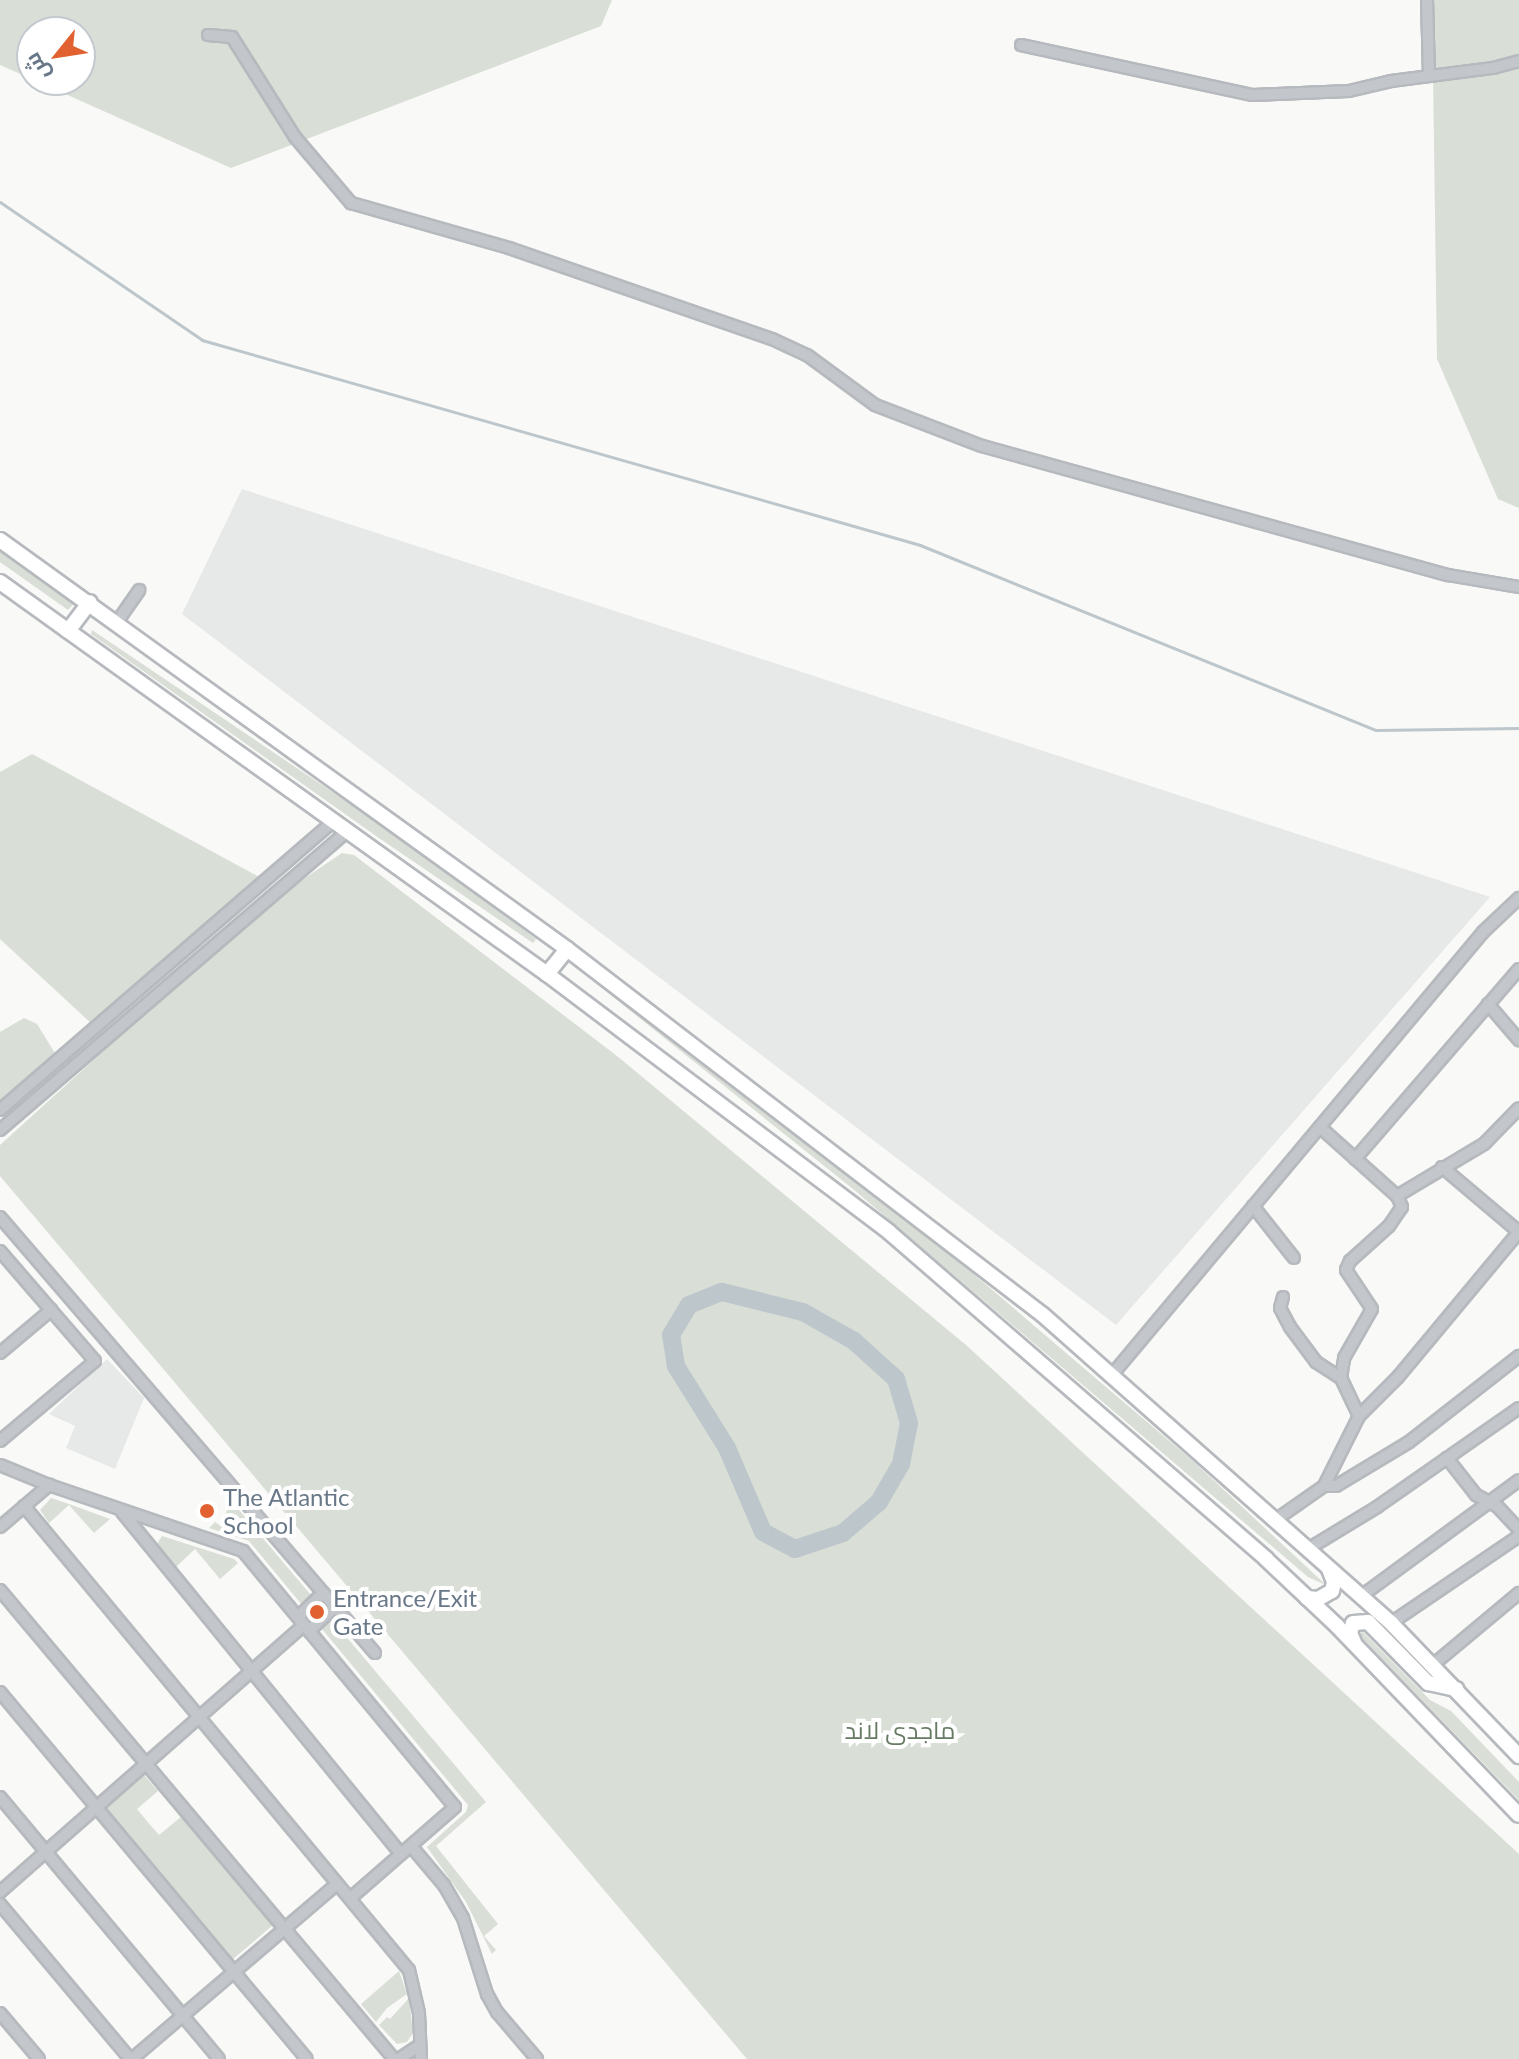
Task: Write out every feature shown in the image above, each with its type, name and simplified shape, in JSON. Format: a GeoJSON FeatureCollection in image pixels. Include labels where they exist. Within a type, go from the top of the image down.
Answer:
{"type":"FeatureCollection","features":[{"type":"Feature","properties":{"kind":"highway"},"geometry":{"type":"LineString","coordinates":[[0,540],[567,949],[1043,1315],[1391,1623],[1434,1664],[1519,1756]]}},
{"type":"Feature","properties":{"kind":"highway"},"geometry":{"type":"LineString","coordinates":[[0,582],[547,974],[889,1232],[1307,1598],[1519,1815]]}},
{"type":"Feature","properties":{"kind":"highway"},"geometry":{"type":"LineString","coordinates":[[68,631],[90,602]]}},
{"type":"Feature","properties":{"kind":"highway"},"geometry":{"type":"LineString","coordinates":[[547,974],[567,949]]}},
{"type":"Feature","properties":{"kind":"highway"},"geometry":{"type":"LineString","coordinates":[[1307,1598],[1318,1599],[1332,1591],[1334,1582],[1329,1569]]}},
{"type":"Feature","properties":{"kind":"highway"},"geometry":{"type":"LineString","coordinates":[[1358,1649],[1350,1628],[1361,1620],[1368,1622],[1428,1683],[1457,1689]]}},
{"type":"Feature","properties":{"kind":"street"},"geometry":{"type":"LineString","coordinates":[[1427,0],[1429,76]]}},
{"type":"Feature","properties":{"kind":"street"},"geometry":{"type":"LineString","coordinates":[[208,35],[232,37],[295,137],[351,203],[509,248],[772,339],[807,355],[875,405],[982,446],[1448,575],[1519,587]]}},
{"type":"Feature","properties":{"kind":"street"},"geometry":{"type":"LineString","coordinates":[[1021,45],[1253,95],[1349,91],[1519,61]]}},
{"type":"Feature","properties":{"kind":"street"},"geometry":{"type":"LineString","coordinates":[[117,622],[139,590]]}},
{"type":"Feature","properties":{"kind":"street"},"geometry":{"type":"LineString","coordinates":[[0,1110],[335,820]]}},
{"type":"Feature","properties":{"kind":"street"},"geometry":{"type":"LineString","coordinates":[[0,1130],[349,830]]}},
{"type":"Feature","properties":{"kind":"street"},"geometry":{"type":"LineString","coordinates":[[1111,1376],[1483,932],[1519,898]]}},
{"type":"Feature","properties":{"kind":"street"},"geometry":{"type":"LineString","coordinates":[[1355,1159],[1519,969]]}},
{"type":"Feature","properties":{"kind":"street"},"geometry":{"type":"LineString","coordinates":[[1488,1004],[1519,1040]]}},
{"type":"Feature","properties":{"kind":"street"},"geometry":{"type":"LineString","coordinates":[[1397,1196],[1484,1144],[1519,1108]]}},
{"type":"Feature","properties":{"kind":"street"},"geometry":{"type":"LineString","coordinates":[[1321,1128],[1397,1196],[1402,1207],[1389,1226],[1350,1261],[1346,1270],[1372,1309],[1344,1358],[1341,1378]]}},
{"type":"Feature","properties":{"kind":"street"},"geometry":{"type":"LineString","coordinates":[[1274,1521],[1324,1486],[1359,1416],[1398,1377],[1519,1232],[1442,1167]]}},
{"type":"Feature","properties":{"kind":"street"},"geometry":{"type":"LineString","coordinates":[[1253,1206],[1294,1258]]}},
{"type":"Feature","properties":{"kind":"street"},"geometry":{"type":"LineString","coordinates":[[0,1217],[375,1653]]}},
{"type":"Feature","properties":{"kind":"street"},"geometry":{"type":"LineString","coordinates":[[0,1441],[95,1361],[2,1259]]}},
{"type":"Feature","properties":{"kind":"street"},"geometry":{"type":"LineString","coordinates":[[1283,1297],[1280,1308],[1303,1345],[1316,1362],[1341,1378],[1359,1416]]}},
{"type":"Feature","properties":{"kind":"street"},"geometry":{"type":"LineString","coordinates":[[0,1353],[51,1310]]}},
{"type":"Feature","properties":{"kind":"street"},"geometry":{"type":"LineString","coordinates":[[1324,1486],[1336,1486],[1409,1442],[1519,1356]]}},
{"type":"Feature","properties":{"kind":"street"},"geometry":{"type":"LineString","coordinates":[[1308,1549],[1519,1408]]}},
{"type":"Feature","properties":{"kind":"street"},"geometry":{"type":"LineString","coordinates":[[1447,1458],[1476,1495],[1490,1503],[1519,1530]]}},
{"type":"Feature","properties":{"kind":"street"},"geometry":{"type":"LineString","coordinates":[[0,1465],[49,1485],[243,1551],[455,1807],[352,1897]]}},
{"type":"Feature","properties":{"kind":"street"},"geometry":{"type":"LineString","coordinates":[[1360,1597],[1519,1480]]}},
{"type":"Feature","properties":{"kind":"street"},"geometry":{"type":"LineString","coordinates":[[0,1527],[49,1485]]}},
{"type":"Feature","properties":{"kind":"street"},"geometry":{"type":"LineString","coordinates":[[24,1506],[336,1885],[352,1897],[409,1970],[419,2013],[421,2059]]}},
{"type":"Feature","properties":{"kind":"street"},"geometry":{"type":"LineString","coordinates":[[120,1510],[401,1854]]}},
{"type":"Feature","properties":{"kind":"street"},"geometry":{"type":"LineString","coordinates":[[1391,1623],[1519,1536]]}},
{"type":"Feature","properties":{"kind":"street"},"geometry":{"type":"LineString","coordinates":[[0,1590],[397,2059],[420,2045]]}},
{"type":"Feature","properties":{"kind":"street"},"geometry":{"type":"LineString","coordinates":[[304,1624],[323,1593]]}},
{"type":"Feature","properties":{"kind":"street"},"geometry":{"type":"LineString","coordinates":[[1434,1664],[1519,1593]]}},
{"type":"Feature","properties":{"kind":"street"},"geometry":{"type":"LineString","coordinates":[[0,1892],[304,1624],[335,1607]]}},
{"type":"Feature","properties":{"kind":"street"},"geometry":{"type":"LineString","coordinates":[[0,1692],[307,2059]]}},
{"type":"Feature","properties":{"kind":"street"},"geometry":{"type":"LineString","coordinates":[[0,1797],[219,2059]]}},
{"type":"Feature","properties":{"kind":"street"},"geometry":{"type":"LineString","coordinates":[[411,1846],[444,1885],[463,1918],[487,1994],[497,2012],[537,2059]]}},
{"type":"Feature","properties":{"kind":"street"},"geometry":{"type":"LineString","coordinates":[[0,1904],[131,2059],[336,1885]]}},
{"type":"Feature","properties":{"kind":"street"},"geometry":{"type":"LineString","coordinates":[[0,2013],[39,2059]]}},
{"type":"Feature","properties":{"kind":"shaded area"},"geometry":{"type":"Polygon","coordinates":[[[242,489],[1490,897],[1116,1325],[182,614],[242,489]]]}},
{"type":"Feature","properties":{"kind":"shaded area"},"geometry":{"type":"Polygon","coordinates":[[[107,1359],[144,1398],[115,1469],[66,1448],[75,1426],[49,1414],[107,1359]]]}},
{"type":"Feature","properties":{"kind":"green space"},"geometry":{"type":"Polygon","coordinates":[[[0,0],[612,0],[601,26],[231,168],[70,96],[96,96],[96,16],[16,16],[16,72],[0,65],[0,0]]]}},
{"type":"Feature","properties":{"kind":"green space"},"geometry":{"type":"Polygon","coordinates":[[[1432,0],[1519,0],[1519,508],[1498,499],[1437,359],[1432,0]]]}},
{"type":"Feature","properties":{"kind":"green space"},"geometry":{"type":"Polygon","coordinates":[[[0,547],[78,599],[68,610],[0,562],[0,547]]]}},
{"type":"Feature","properties":{"kind":"green space"},"geometry":{"type":"Polygon","coordinates":[[[92,630],[408,843],[536,939],[533,943],[376,836],[91,634],[92,630]]]}},
{"type":"Feature","properties":{"kind":"green space"},"geometry":{"type":"Polygon","coordinates":[[[32,754],[265,880],[93,1025],[0,939],[0,772],[32,754]]]}},
{"type":"Feature","properties":{"kind":"green space","name":"ماجدی لاند"},"geometry":{"type":"Polygon","coordinates":[[[342,853],[354,855],[617,1056],[966,1345],[1519,1854],[1519,2059],[747,2059],[0,1176],[0,1145],[262,907],[342,853]]]}},
{"type":"Feature","properties":{"kind":"green space"},"geometry":{"type":"Polygon","coordinates":[[[587,976],[719,1065],[840,1160],[1194,1462],[1326,1585],[1308,1577],[853,1189],[587,976]]]}},
{"type":"Feature","properties":{"kind":"green space"},"geometry":{"type":"Polygon","coordinates":[[[24,1018],[37,1024],[58,1058],[0,1107],[0,1032],[24,1018]]]}},
{"type":"Feature","properties":{"kind":"green space"},"geometry":{"type":"Polygon","coordinates":[[[51,1498],[110,1519],[94,1533],[69,1505],[49,1523],[40,1510],[51,1498]]]}},
{"type":"Feature","properties":{"kind":"green space"},"geometry":{"type":"Polygon","coordinates":[[[228,1506],[239,1510],[486,1802],[436,1846],[498,1924],[484,1936],[496,1950],[492,1954],[466,1902],[427,1847],[466,1812],[468,1805],[249,1541],[209,1528],[215,1522],[222,1527],[228,1506]]]}},
{"type":"Feature","properties":{"kind":"green space"},"geometry":{"type":"Polygon","coordinates":[[[162,1536],[234,1559],[238,1563],[220,1579],[195,1549],[176,1567],[157,1544],[162,1536]]]}},
{"type":"Feature","properties":{"kind":"green space"},"geometry":{"type":"Polygon","coordinates":[[[1362,1631],[1430,1700],[1451,1711],[1519,1782],[1519,1800],[1360,1636],[1362,1631]]]}},
{"type":"Feature","properties":{"kind":"green space"},"geometry":{"type":"Polygon","coordinates":[[[144,1775],[158,1791],[137,1809],[146,1820],[159,1835],[182,1816],[273,1925],[232,1960],[105,1808],[144,1775]]]}},
{"type":"Feature","properties":{"kind":"green space"},"geometry":{"type":"Polygon","coordinates":[[[399,1971],[407,1994],[387,2008],[376,2022],[361,2004],[399,1971]]]}},
{"type":"Feature","properties":{"kind":"green space"},"geometry":{"type":"Polygon","coordinates":[[[409,1998],[413,2033],[407,2042],[397,2044],[379,2025],[387,2017],[390,2019],[409,1998]]]}},
{"type":"Feature","properties":{"kind":"waterway"},"geometry":{"type":"LineString","coordinates":[[0,202],[202,340],[920,545],[1376,730],[1519,728]]}},
{"type":"Feature","properties":{"kind":"waterway"},"geometry":{"type":"LineString","coordinates":[[722,1292],[803,1312],[854,1341],[896,1379],[909,1423],[901,1464],[879,1502],[843,1533],[795,1549],[763,1532],[727,1448],[676,1366],[671,1335],[689,1305],[722,1292]]}},
{"type":"Feature","properties":{"kind":"place","name":"The Atlantic School"},"geometry":{"type":"Point","coordinates":[207,1511]}},
{"type":"Feature","properties":{"kind":"place","name":"Entrance/Exit Gate"},"geometry":{"type":"Point","coordinates":[317,1612]}}]}
